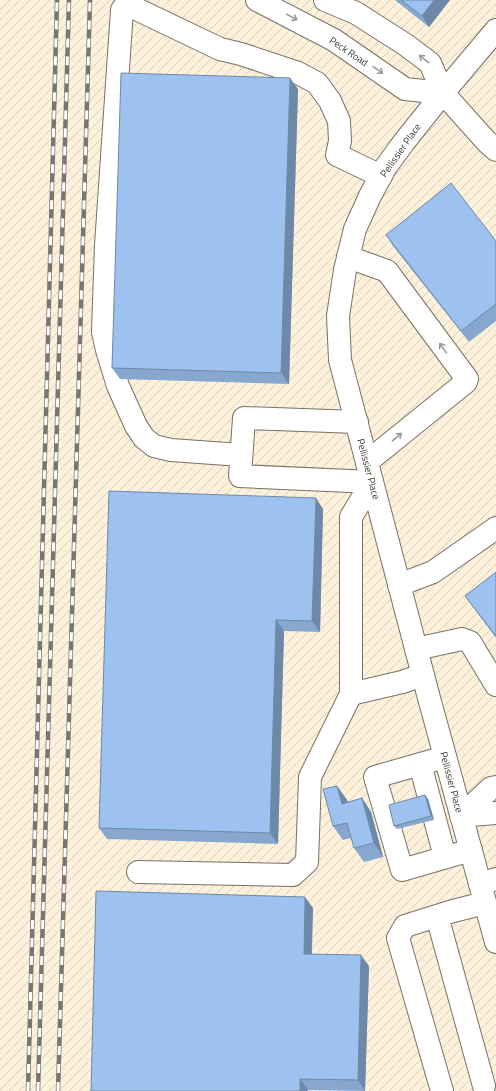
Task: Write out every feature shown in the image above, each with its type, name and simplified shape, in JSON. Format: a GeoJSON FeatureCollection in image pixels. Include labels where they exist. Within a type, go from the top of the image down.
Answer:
{"type":"FeatureCollection","features":[{"type":"Feature","properties":{"kind":"main road","name":"Peck Road"},"geometry":{"type":"LineString","coordinates":[[257,0],[334,40],[405,89],[443,93]]}},
{"type":"Feature","properties":{"kind":"main road"},"geometry":{"type":"LineString","coordinates":[[325,0],[356,13],[406,45],[430,63],[443,93],[496,150]]}},
{"type":"Feature","properties":{"kind":"main road"},"geometry":{"type":"LineString","coordinates":[[241,455],[171,450],[154,446],[144,438],[136,426],[118,386],[107,350],[103,332],[107,238],[122,10],[126,4],[220,49],[248,56],[298,73],[317,83],[330,101],[339,121],[340,141],[337,155],[381,176]]}},
{"type":"Feature","properties":{"kind":"main road","name":"Pellissier Place"},"geometry":{"type":"LineString","coordinates":[[496,30],[404,142],[381,176],[355,229],[345,270],[338,316],[340,360],[470,850],[487,888],[496,942]]}},
{"type":"Feature","properties":{"kind":"main road"},"geometry":{"type":"LineString","coordinates":[[138,872],[293,875],[307,862],[310,777],[351,694],[351,517],[370,472],[466,382],[467,379],[387,271],[348,257]]}},
{"type":"Feature","properties":{"kind":"main road"},"geometry":{"type":"LineString","coordinates":[[357,422],[244,418],[241,476],[370,472]]}},
{"type":"Feature","properties":{"kind":"main road"},"geometry":{"type":"LineString","coordinates":[[399,585],[434,572],[496,528]]}},
{"type":"Feature","properties":{"kind":"main road"},"geometry":{"type":"LineString","coordinates":[[416,649],[462,639],[470,642],[496,685]]}},
{"type":"Feature","properties":{"kind":"main road"},"geometry":{"type":"LineString","coordinates":[[351,694],[402,682],[423,675]]}},
{"type":"Feature","properties":{"kind":"main road"},"geometry":{"type":"LineString","coordinates":[[445,757],[375,778],[402,870],[470,850]]}},
{"type":"Feature","properties":{"kind":"main road"},"geometry":{"type":"LineString","coordinates":[[420,764],[445,857]]}},
{"type":"Feature","properties":{"kind":"main road"},"geometry":{"type":"LineString","coordinates":[[461,816],[491,788],[496,786]]}},
{"type":"Feature","properties":{"kind":"main road"},"geometry":{"type":"LineString","coordinates":[[461,816],[496,813]]}},
{"type":"Feature","properties":{"kind":"main road"},"geometry":{"type":"LineString","coordinates":[[442,1091],[398,938],[405,926],[437,916],[487,888]]}},
{"type":"Feature","properties":{"kind":"main road"},"geometry":{"type":"LineString","coordinates":[[437,916],[482,1086]]}},
{"type":"Feature","properties":{"kind":"shaded area"},"geometry":{"type":"Polygon","coordinates":[[[0,0],[496,0],[496,1091],[0,1091],[0,0]]]}},
{"type":"Feature","properties":{"kind":"building"},"geometry":{"type":"Polygon","coordinates":[[[401,0],[434,0],[422,16],[401,0]]]}},
{"type":"Feature","properties":{"kind":"building"},"geometry":{"type":"Polygon","coordinates":[[[121,73],[290,78],[281,373],[112,368],[121,73]]]}},
{"type":"Feature","properties":{"kind":"building"},"geometry":{"type":"Polygon","coordinates":[[[451,183],[496,241],[496,304],[461,331],[386,235],[451,183]]]}},
{"type":"Feature","properties":{"kind":"building"},"geometry":{"type":"Polygon","coordinates":[[[109,491],[316,498],[312,621],[276,620],[270,833],[99,828],[109,491]]]}},
{"type":"Feature","properties":{"kind":"building"},"geometry":{"type":"Polygon","coordinates":[[[496,572],[496,636],[465,596],[496,572]]]}},
{"type":"Feature","properties":{"kind":"building"},"geometry":{"type":"Polygon","coordinates":[[[337,786],[342,804],[362,798],[374,843],[354,848],[347,823],[333,826],[323,789],[337,786]]]}},
{"type":"Feature","properties":{"kind":"building"},"geometry":{"type":"Polygon","coordinates":[[[425,795],[431,816],[394,826],[389,805],[425,795]]]}},
{"type":"Feature","properties":{"kind":"building"},"geometry":{"type":"Polygon","coordinates":[[[96,891],[305,897],[304,954],[361,955],[358,1080],[300,1079],[300,1091],[91,1091],[96,891]]]}},
{"type":"Feature","properties":{"kind":"railway"},"geometry":{"type":"LineString","coordinates":[[28,1091],[57,0]]}},
{"type":"Feature","properties":{"kind":"railway"},"geometry":{"type":"LineString","coordinates":[[38,1091],[69,0]]}},
{"type":"Feature","properties":{"kind":"railway"},"geometry":{"type":"LineString","coordinates":[[58,1091],[90,0]]}}]}
